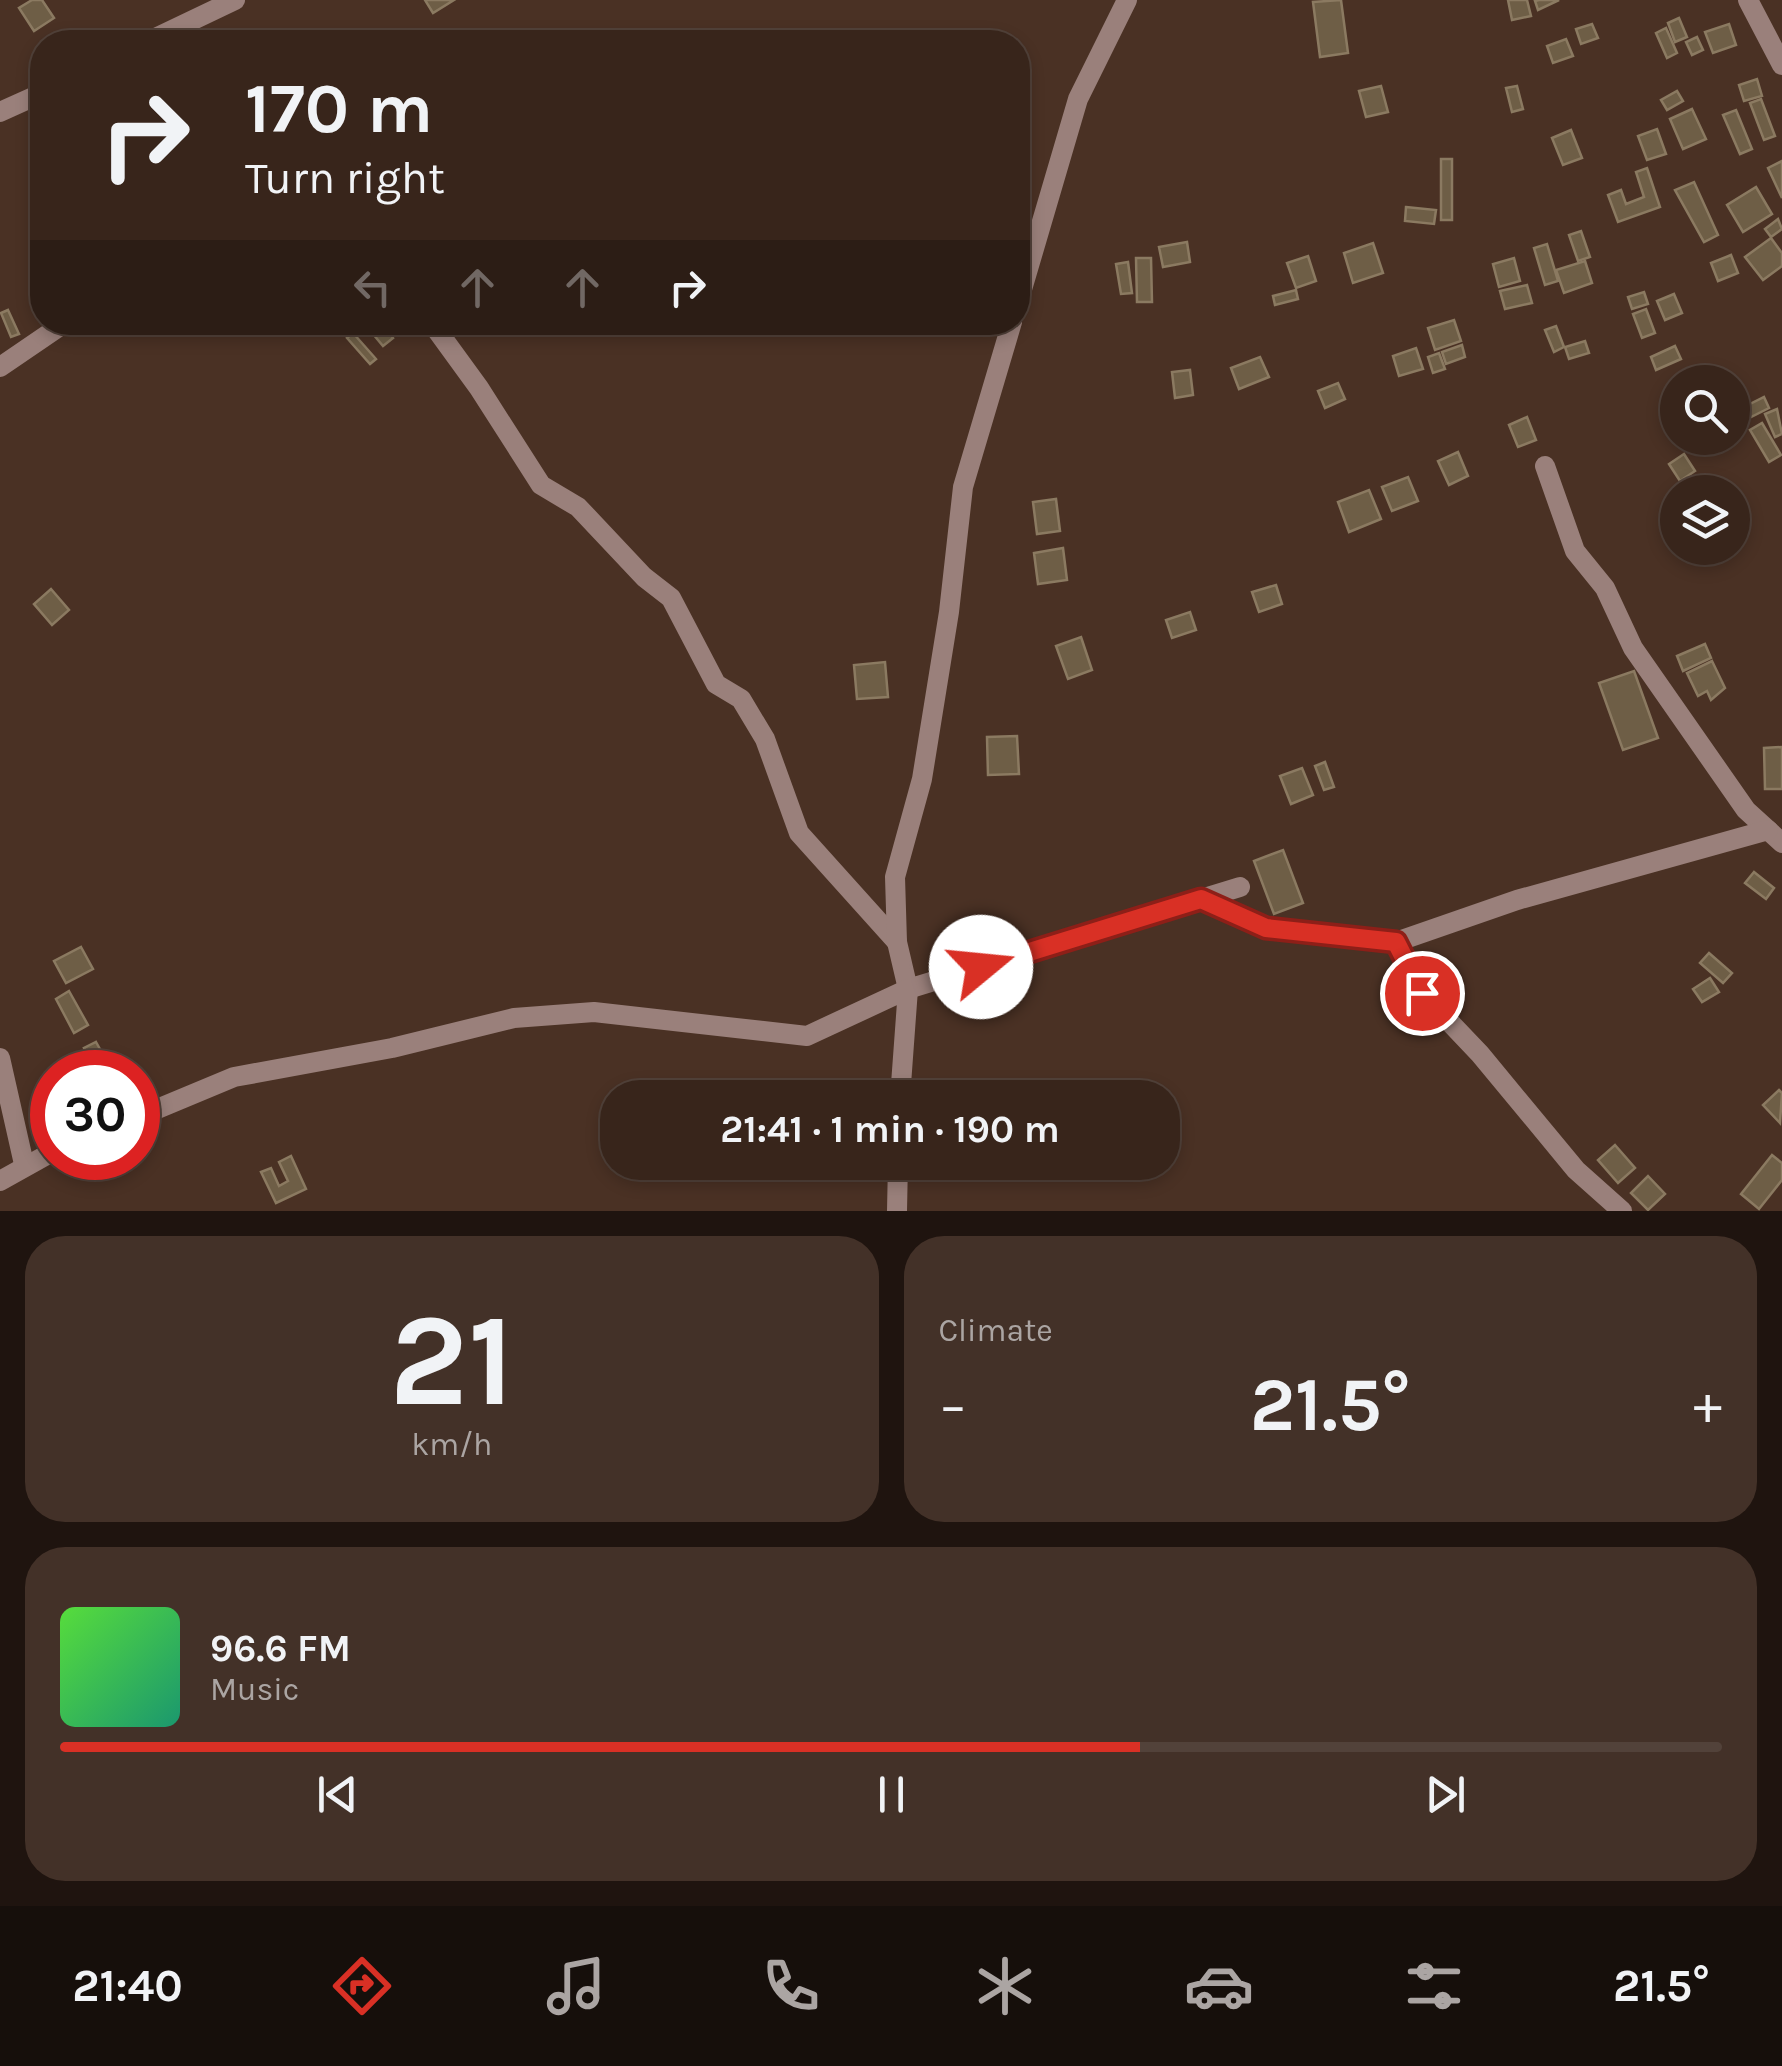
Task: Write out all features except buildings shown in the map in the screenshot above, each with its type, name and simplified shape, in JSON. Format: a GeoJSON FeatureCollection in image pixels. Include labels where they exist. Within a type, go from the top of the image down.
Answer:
{"type":"FeatureCollection","features":[{"type":"Feature","properties":{"kind":"street"},"geometry":{"type":"LineString","coordinates":[[172,30],[235,0]]}},
{"type":"Feature","properties":{"kind":"street"},"geometry":{"type":"LineString","coordinates":[[1030,262],[1078,99],[1126,0]]}},
{"type":"Feature","properties":{"kind":"street"},"geometry":{"type":"LineString","coordinates":[[1748,0],[1782,65]]}},
{"type":"Feature","properties":{"kind":"street"},"geometry":{"type":"LineString","coordinates":[[0,112],[30,98]]}},
{"type":"Feature","properties":{"kind":"street"},"geometry":{"type":"LineString","coordinates":[[0,366],[46,335]]}},
{"type":"Feature","properties":{"kind":"street"},"geometry":{"type":"LineString","coordinates":[[440,335],[541,485],[578,508],[671,598],[716,684],[742,699],[765,739],[799,833],[897,942]]}},
{"type":"Feature","properties":{"kind":"street"},"geometry":{"type":"LineString","coordinates":[[901,1080],[908,990],[897,942],[895,876],[929,742],[963,487],[1008,335]]}},
{"type":"Feature","properties":{"kind":"street"},"geometry":{"type":"LineString","coordinates":[[1544,466],[1575,552],[1604,588],[1633,648],[1696,745],[1746,810],[1775,837]]}},
{"type":"Feature","properties":{"kind":"street"},"geometry":{"type":"LineString","coordinates":[[1201,899],[1266,928],[1396,942],[1517,900],[1775,837]]}},
{"type":"Feature","properties":{"kind":"street"},"geometry":{"type":"LineString","coordinates":[[160,1108],[234,1077],[392,1048],[514,1018],[594,1012],[807,1036],[908,990],[1240,887]]}},
{"type":"Feature","properties":{"kind":"street"},"geometry":{"type":"LineString","coordinates":[[1396,942],[1422,993],[1480,1054],[1576,1170],[1622,1211]]}},
{"type":"Feature","properties":{"kind":"street"},"geometry":{"type":"LineString","coordinates":[[0,1058],[24,1164]]}},
{"type":"Feature","properties":{"kind":"street"},"geometry":{"type":"LineString","coordinates":[[0,1181],[30,1161]]}},
{"type":"Feature","properties":{"kind":"street"},"geometry":{"type":"LineString","coordinates":[[897,1211],[898,1180]]}},
{"type":"Feature","properties":{"kind":"route"},"geometry":{"type":"LineString","coordinates":[[981,967],[1201,899],[1266,928],[1396,942],[1422,993]]}}]}
